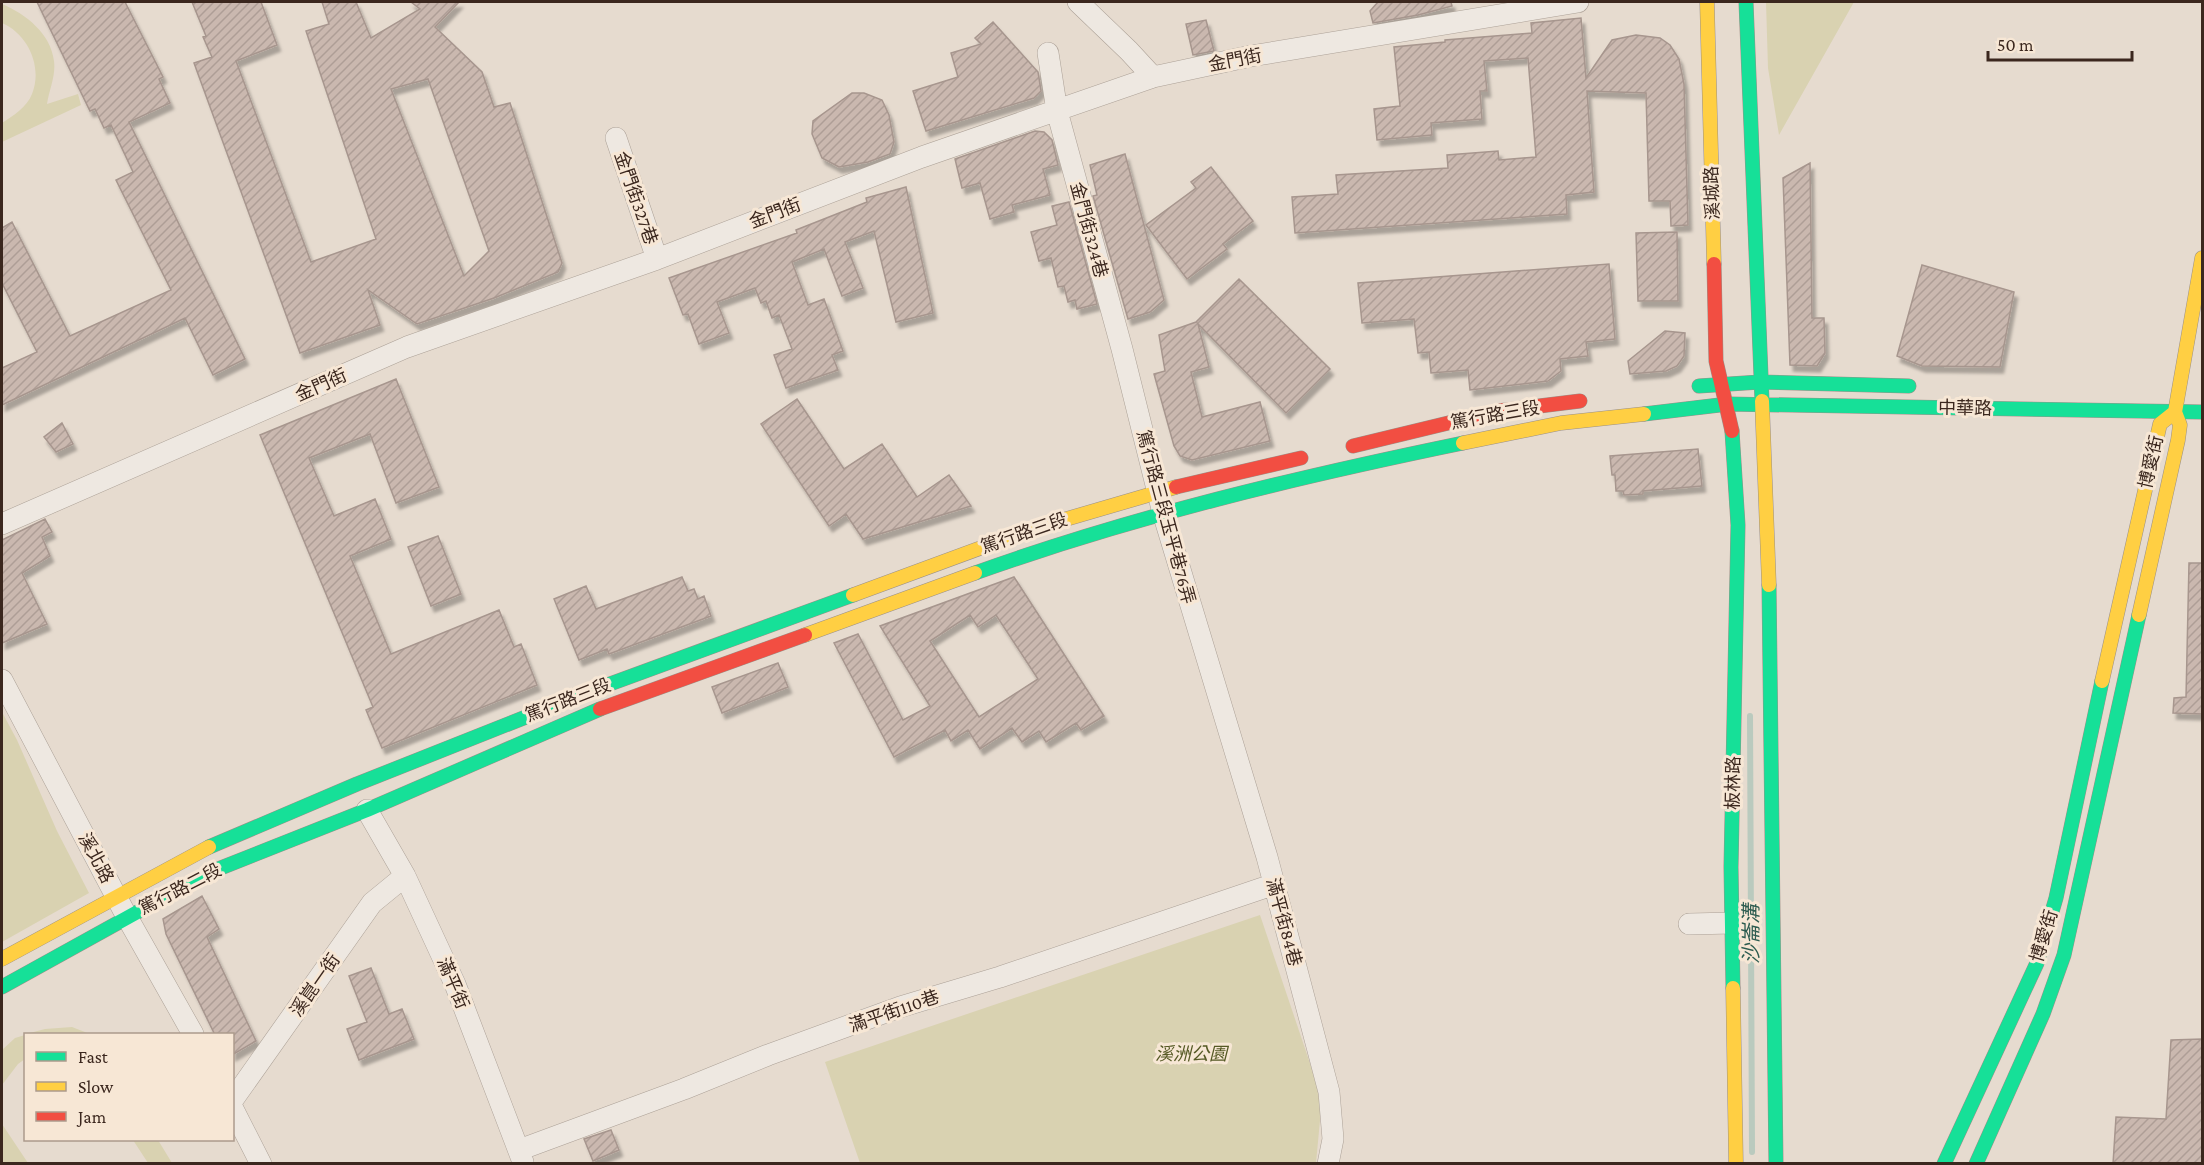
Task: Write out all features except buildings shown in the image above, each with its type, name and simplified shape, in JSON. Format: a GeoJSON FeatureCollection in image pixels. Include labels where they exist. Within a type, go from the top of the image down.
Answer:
{"type":"FeatureCollection","features":[{"type":"Feature","properties":{"kind":"street"},"geometry":{"type":"LineString","coordinates":[[1078,2],[1153,77]]}},
{"type":"Feature","properties":{"kind":"street","name":"金門街"},"geometry":{"type":"LineString","coordinates":[[2,524],[407,347],[657,259],[922,157],[1153,77],[1251,56],[1578,2]]}},
{"type":"Feature","properties":{"kind":"street","name":"溪城路"},"geometry":{"type":"LineString","coordinates":[[1707,2],[1716,361],[1720,384],[1728,404]]}},
{"type":"Feature","properties":{"kind":"street"},"geometry":{"type":"LineString","coordinates":[[1746,2],[1771,625],[1776,1164]]}},
{"type":"Feature","properties":{"kind":"street","name":"金門街324巷"},"geometry":{"type":"LineString","coordinates":[[1048,53],[1057,111],[1122,349]]}},
{"type":"Feature","properties":{"kind":"street","name":"金門街327巷"},"geometry":{"type":"LineString","coordinates":[[616,138],[657,259]]}},
{"type":"Feature","properties":{"kind":"street"},"geometry":{"type":"LineString","coordinates":[[2175,412],[2173,395],[2202,258]]}},
{"type":"Feature","properties":{"kind":"street","name":"篤行路三段玉平巷76弄"},"geometry":{"type":"LineString","coordinates":[[1122,349],[1163,513],[1214,684]]}},
{"type":"Feature","properties":{"kind":"street","name":"中華路"},"geometry":{"type":"LineString","coordinates":[[1720,384],[1760,382],[1920,387]]}},
{"type":"Feature","properties":{"kind":"street"},"geometry":{"type":"LineString","coordinates":[[1684,388],[1720,384]]}},
{"type":"Feature","properties":{"kind":"street"},"geometry":{"type":"LineString","coordinates":[[2173,395],[2194,395]]}},
{"type":"Feature","properties":{"kind":"street","name":"篤行路三段"},"geometry":{"type":"LineString","coordinates":[[1340,449],[1498,411],[1591,400]]}},
{"type":"Feature","properties":{"kind":"street","name":"中華路"},"geometry":{"type":"LineString","coordinates":[[1728,404],[2202,412]]}},
{"type":"Feature","properties":{"kind":"street","name":"篤行路三段"},"geometry":{"type":"LineString","coordinates":[[367,810],[630,698],[1045,548],[1163,513],[1334,470],[1561,423],[1728,404]]}},
{"type":"Feature","properties":{"kind":"street","name":"板林路"},"geometry":{"type":"LineString","coordinates":[[1728,404],[1732,425],[1738,525],[1731,867],[1736,1164]]}},
{"type":"Feature","properties":{"kind":"street","name":"博愛街"},"geometry":{"type":"LineString","coordinates":[[1944,1164],[2037,963],[2056,898],[2160,424],[2175,412],[2180,425],[2178,440],[2064,955],[2043,1014],[1976,1164]]}},
{"type":"Feature","properties":{"kind":"street","name":"篤行路三段"},"geometry":{"type":"LineString","coordinates":[[357,784],[599,688],[1032,529],[1158,491],[1318,454]]}},
{"type":"Feature","properties":{"kind":"street","name":"溪北路"},"geometry":{"type":"LineString","coordinates":[[2,680],[115,896],[192,1033]]}},
{"type":"Feature","properties":{"kind":"street","name":"滿平街84巷"},"geometry":{"type":"LineString","coordinates":[[1214,684],[1275,886],[1329,1092],[1333,1139],[1328,1164]]}},
{"type":"Feature","properties":{"kind":"street","name":"篤行路二段"},"geometry":{"type":"LineString","coordinates":[[2,959],[199,851],[357,784]]}},
{"type":"Feature","properties":{"kind":"street","name":"篤行路二段"},"geometry":{"type":"LineString","coordinates":[[2,987],[208,873],[367,810]]}},
{"type":"Feature","properties":{"kind":"street","name":"滿平街"},"geometry":{"type":"LineString","coordinates":[[367,810],[405,876],[455,984],[521,1157]]}},
{"type":"Feature","properties":{"kind":"street","name":"溪崑一街"},"geometry":{"type":"LineString","coordinates":[[234,1098],[372,903],[405,876]]}},
{"type":"Feature","properties":{"kind":"street","name":"滿平街110巷"},"geometry":{"type":"LineString","coordinates":[[521,1157],[768,1055],[900,1007],[1000,977],[1263,888],[1275,886]]}},
{"type":"Feature","properties":{"kind":"street"},"geometry":{"type":"LineString","coordinates":[[1689,924],[1733,923]]}},
{"type":"Feature","properties":{"kind":"street"},"geometry":{"type":"LineString","coordinates":[[234,1111],[261,1164]]}},
{"type":"Feature","properties":{"kind":"green space"},"geometry":{"type":"Polygon","coordinates":[[[1766,2],[1854,2],[1779,135],[1768,68],[1766,2]]]}},
{"type":"Feature","properties":{"kind":"green space"},"geometry":{"type":"Polygon","coordinates":[[[2,4],[28,19],[48,42],[54,67],[47,104],[78,94],[81,105],[2,142],[2,123],[19,111],[30,99],[36,73],[31,52],[26,43],[11,28],[2,23],[2,4]]]}},
{"type":"Feature","properties":{"kind":"green space"},"geometry":{"type":"Polygon","coordinates":[[[2,712],[17,740],[57,831],[89,893],[2,942],[2,712]]]}},
{"type":"Feature","properties":{"kind":"green space","name":"溪洲公園"},"geometry":{"type":"Polygon","coordinates":[[[1260,915],[1322,1099],[1316,1163],[860,1163],[825,1062],[1260,915]]]}},
{"type":"Feature","properties":{"kind":"green space"},"geometry":{"type":"Polygon","coordinates":[[[72,1027],[87,1033],[30,1033],[45,1029],[72,1027]]]}},
{"type":"Feature","properties":{"kind":"green space"},"geometry":{"type":"Polygon","coordinates":[[[24,1035],[24,1060],[2,1085],[2,1050],[15,1038],[24,1035]]]}},
{"type":"Feature","properties":{"kind":"green space"},"geometry":{"type":"Polygon","coordinates":[[[2,1124],[28,1163],[2,1163],[2,1124]]]}},
{"type":"Feature","properties":{"kind":"green space"},"geometry":{"type":"Polygon","coordinates":[[[134,1141],[159,1141],[172,1163],[148,1163],[134,1141]]]}},
{"type":"Feature","properties":{"kind":"waterway","name":"沙崙溝"},"geometry":{"type":"LineString","coordinates":[[1750,716],[1752,1152]]}},
{"type":"Feature","properties":{"kind":"traffic: fast"},"geometry":{"type":"LineString","coordinates":[[1746,2],[1762,401]]}},
{"type":"Feature","properties":{"kind":"traffic: fast"},"geometry":{"type":"LineString","coordinates":[[1699,386],[1760,382],[1909,386]]}},
{"type":"Feature","properties":{"kind":"traffic: fast"},"geometry":{"type":"LineString","coordinates":[[1644,414],[1728,404],[2202,412]]}},
{"type":"Feature","properties":{"kind":"traffic: fast"},"geometry":{"type":"LineString","coordinates":[[1732,431],[1738,525],[1731,867],[1733,988]]}},
{"type":"Feature","properties":{"kind":"traffic: fast"},"geometry":{"type":"LineString","coordinates":[[975,573],[1095,533],[1217,499],[1463,443]]}},
{"type":"Feature","properties":{"kind":"traffic: fast"},"geometry":{"type":"LineString","coordinates":[[1769,585],[1776,1164]]}},
{"type":"Feature","properties":{"kind":"traffic: fast"},"geometry":{"type":"LineString","coordinates":[[209,847],[357,784],[599,688],[853,595]]}},
{"type":"Feature","properties":{"kind":"traffic: fast"},"geometry":{"type":"LineString","coordinates":[[1976,1164],[2043,1014],[2064,955],[2139,615]]}},
{"type":"Feature","properties":{"kind":"traffic: fast"},"geometry":{"type":"LineString","coordinates":[[1944,1164],[2037,963],[2056,898],[2102,681]]}},
{"type":"Feature","properties":{"kind":"traffic: fast"},"geometry":{"type":"LineString","coordinates":[[2,987],[208,873],[367,810],[600,709]]}},
{"type":"Feature","properties":{"kind":"traffic: slow"},"geometry":{"type":"LineString","coordinates":[[1707,2],[1714,264]]}},
{"type":"Feature","properties":{"kind":"traffic: slow"},"geometry":{"type":"LineString","coordinates":[[2175,412],[2202,258]]}},
{"type":"Feature","properties":{"kind":"traffic: slow"},"geometry":{"type":"LineString","coordinates":[[1762,401],[1769,585]]}},
{"type":"Feature","properties":{"kind":"traffic: slow"},"geometry":{"type":"LineString","coordinates":[[2102,681],[2160,424],[2175,412]]}},
{"type":"Feature","properties":{"kind":"traffic: slow"},"geometry":{"type":"LineString","coordinates":[[2139,615],[2178,440],[2180,425],[2175,412]]}},
{"type":"Feature","properties":{"kind":"traffic: slow"},"geometry":{"type":"LineString","coordinates":[[1463,443],[1561,423],[1644,414]]}},
{"type":"Feature","properties":{"kind":"traffic: slow"},"geometry":{"type":"LineString","coordinates":[[853,595],[1032,529],[1176,487]]}},
{"type":"Feature","properties":{"kind":"traffic: slow"},"geometry":{"type":"LineString","coordinates":[[805,635],[975,573]]}},
{"type":"Feature","properties":{"kind":"traffic: slow"},"geometry":{"type":"LineString","coordinates":[[2,959],[209,847]]}},
{"type":"Feature","properties":{"kind":"traffic: slow"},"geometry":{"type":"LineString","coordinates":[[1733,988],[1736,1164]]}},
{"type":"Feature","properties":{"kind":"traffic: jam"},"geometry":{"type":"LineString","coordinates":[[1714,264],[1716,361],[1732,431]]}},
{"type":"Feature","properties":{"kind":"traffic: jam"},"geometry":{"type":"LineString","coordinates":[[1353,446],[1498,411],[1580,401]]}},
{"type":"Feature","properties":{"kind":"traffic: jam"},"geometry":{"type":"LineString","coordinates":[[1176,487],[1301,458]]}},
{"type":"Feature","properties":{"kind":"traffic: jam"},"geometry":{"type":"LineString","coordinates":[[600,709],[805,635]]}}]}
